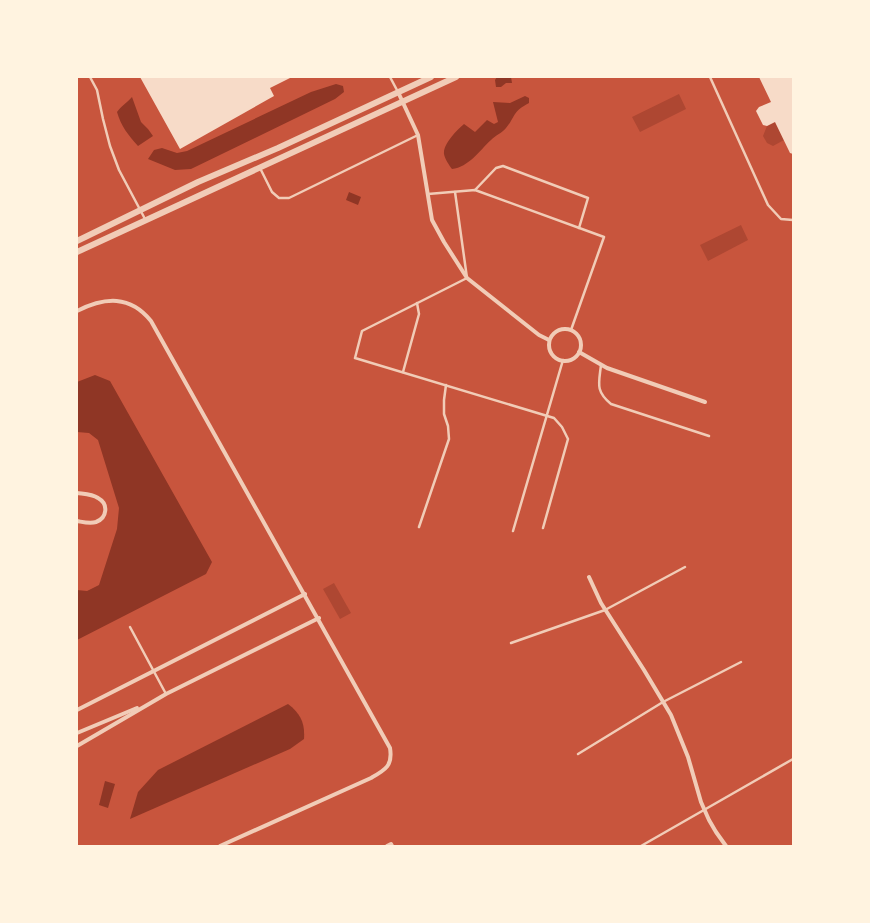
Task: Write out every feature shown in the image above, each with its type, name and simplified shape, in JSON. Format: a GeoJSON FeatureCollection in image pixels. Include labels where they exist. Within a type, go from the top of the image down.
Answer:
{"type":"FeatureCollection","features":[{"type":"Feature","properties":{"kind":"street"},"geometry":{"type":"LineString","coordinates":[[77,241],[198,182],[278,148],[431,77]]}},
{"type":"Feature","properties":{"kind":"street"},"geometry":{"type":"LineString","coordinates":[[77,252],[456,77]]}},
{"type":"Feature","properties":{"kind":"street"},"geometry":{"type":"LineString","coordinates":[[398,92],[418,135],[432,220],[444,242],[467,278],[539,335],[549,340]]}},
{"type":"Feature","properties":{"kind":"street"},"geometry":{"type":"LineString","coordinates":[[77,311],[99,302],[118,301],[137,307],[147,316],[165,343],[388,742],[391,755],[390,761],[383,772],[220,846]]}},
{"type":"Feature","properties":{"kind":"street"},"geometry":{"type":"LineString","coordinates":[[558,330],[571,330],[577,334],[579,338],[579,352],[573,358],[563,360],[559,359],[552,354],[549,346],[549,340],[558,330]]}},
{"type":"Feature","properties":{"kind":"street"},"geometry":{"type":"LineString","coordinates":[[579,352],[601,364],[705,402]]}},
{"type":"Feature","properties":{"kind":"street"},"geometry":{"type":"LineString","coordinates":[[77,493],[94,496],[100,499],[105,505],[106,513],[102,519],[95,522],[77,521]]}},
{"type":"Feature","properties":{"kind":"street"},"geometry":{"type":"LineString","coordinates":[[589,577],[600,603],[663,702],[676,727],[705,811],[716,832],[726,846]]}},
{"type":"Feature","properties":{"kind":"street"},"geometry":{"type":"LineString","coordinates":[[77,710],[305,594]]}},
{"type":"Feature","properties":{"kind":"street"},"geometry":{"type":"LineString","coordinates":[[77,746],[166,694],[319,618]]}},
{"type":"Feature","properties":{"kind":"street"},"geometry":{"type":"LineString","coordinates":[[77,733],[152,702]]}},
{"type":"Feature","properties":{"kind":"street"},"geometry":{"type":"LineString","coordinates":[[387,846],[391,844],[392,846]]}},
{"type":"Feature","properties":{"kind":"lane"},"geometry":{"type":"LineString","coordinates":[[90,77],[97,90],[108,140],[119,170],[146,220]]}},
{"type":"Feature","properties":{"kind":"lane"},"geometry":{"type":"LineString","coordinates":[[390,77],[398,92]]}},
{"type":"Feature","properties":{"kind":"lane"},"geometry":{"type":"LineString","coordinates":[[710,77],[768,205],[781,219],[793,220]]}},
{"type":"Feature","properties":{"kind":"lane"},"geometry":{"type":"LineString","coordinates":[[260,168],[272,192],[279,198],[289,198],[418,135]]}},
{"type":"Feature","properties":{"kind":"lane"},"geometry":{"type":"LineString","coordinates":[[475,190],[496,168],[503,166],[588,198],[579,228]]}},
{"type":"Feature","properties":{"kind":"lane"},"geometry":{"type":"LineString","coordinates":[[428,194],[475,190],[604,237],[571,330]]}},
{"type":"Feature","properties":{"kind":"lane"},"geometry":{"type":"LineString","coordinates":[[455,192],[467,278],[362,331],[355,358],[554,418],[562,427],[568,439],[543,528]]}},
{"type":"Feature","properties":{"kind":"lane"},"geometry":{"type":"LineString","coordinates":[[403,372],[419,314],[417,303]]}},
{"type":"Feature","properties":{"kind":"lane"},"geometry":{"type":"LineString","coordinates":[[513,531],[563,360]]}},
{"type":"Feature","properties":{"kind":"lane"},"geometry":{"type":"LineString","coordinates":[[601,364],[598,385],[603,397],[610,404],[709,436]]}},
{"type":"Feature","properties":{"kind":"lane"},"geometry":{"type":"LineString","coordinates":[[419,527],[449,439],[448,426],[444,414],[446,385]]}},
{"type":"Feature","properties":{"kind":"lane"},"geometry":{"type":"LineString","coordinates":[[511,643],[605,610],[685,567]]}},
{"type":"Feature","properties":{"kind":"lane"},"geometry":{"type":"LineString","coordinates":[[130,627],[166,694]]}},
{"type":"Feature","properties":{"kind":"lane"},"geometry":{"type":"LineString","coordinates":[[578,754],[663,702],[741,662]]}},
{"type":"Feature","properties":{"kind":"lane"},"geometry":{"type":"LineString","coordinates":[[641,846],[705,811],[793,759]]}},
{"type":"Feature","properties":{"kind":"shaded area"},"geometry":{"type":"Polygon","coordinates":[[[497,77],[511,77],[512,83],[506,83],[501,87],[496,87],[495,80],[497,77]]]}},
{"type":"Feature","properties":{"kind":"shaded area"},"geometry":{"type":"Polygon","coordinates":[[[336,84],[343,86],[344,92],[335,99],[191,169],[175,170],[148,159],[154,150],[162,148],[177,153],[187,151],[311,92],[336,84]]]}},
{"type":"Feature","properties":{"kind":"shaded area"},"geometry":{"type":"Polygon","coordinates":[[[679,94],[686,109],[640,132],[632,117],[679,94]]]}},
{"type":"Feature","properties":{"kind":"shaded area"},"geometry":{"type":"Polygon","coordinates":[[[525,96],[529,98],[529,103],[517,112],[504,130],[493,138],[469,162],[458,168],[452,169],[445,158],[444,150],[451,138],[464,124],[475,132],[487,120],[494,124],[498,122],[493,102],[510,103],[525,96]]]}},
{"type":"Feature","properties":{"kind":"shaded area"},"geometry":{"type":"Polygon","coordinates":[[[132,97],[141,122],[153,136],[138,146],[125,130],[117,112],[132,97]]]}},
{"type":"Feature","properties":{"kind":"shaded area"},"geometry":{"type":"Polygon","coordinates":[[[775,122],[784,140],[773,146],[767,143],[763,136],[767,126],[775,122]]]}},
{"type":"Feature","properties":{"kind":"shaded area"},"geometry":{"type":"Polygon","coordinates":[[[349,192],[361,197],[358,205],[346,200],[349,192]]]}},
{"type":"Feature","properties":{"kind":"shaded area"},"geometry":{"type":"Polygon","coordinates":[[[741,225],[748,240],[708,261],[700,245],[741,225]]]}},
{"type":"Feature","properties":{"kind":"shaded area"},"geometry":{"type":"Polygon","coordinates":[[[95,375],[110,381],[212,562],[206,574],[77,640],[77,590],[87,591],[99,585],[117,529],[119,508],[98,440],[89,433],[77,432],[77,382],[95,375]]]}},
{"type":"Feature","properties":{"kind":"shaded area"},"geometry":{"type":"Polygon","coordinates":[[[334,583],[351,613],[340,619],[323,589],[334,583]]]}},
{"type":"Feature","properties":{"kind":"shaded area"},"geometry":{"type":"Polygon","coordinates":[[[288,704],[296,711],[301,719],[304,728],[304,739],[290,749],[130,819],[138,792],[158,770],[288,704]]]}},
{"type":"Feature","properties":{"kind":"shaded area"},"geometry":{"type":"Polygon","coordinates":[[[105,781],[115,784],[108,808],[99,805],[105,781]]]}},
{"type":"Feature","properties":{"kind":"building"},"geometry":{"type":"Polygon","coordinates":[[[140,77],[292,77],[270,88],[274,96],[180,149],[140,77]]]}},
{"type":"Feature","properties":{"kind":"building"},"geometry":{"type":"Polygon","coordinates":[[[759,77],[793,77],[793,154],[790,153],[775,122],[767,126],[763,125],[756,111],[759,107],[771,102],[759,77]]]}}]}
